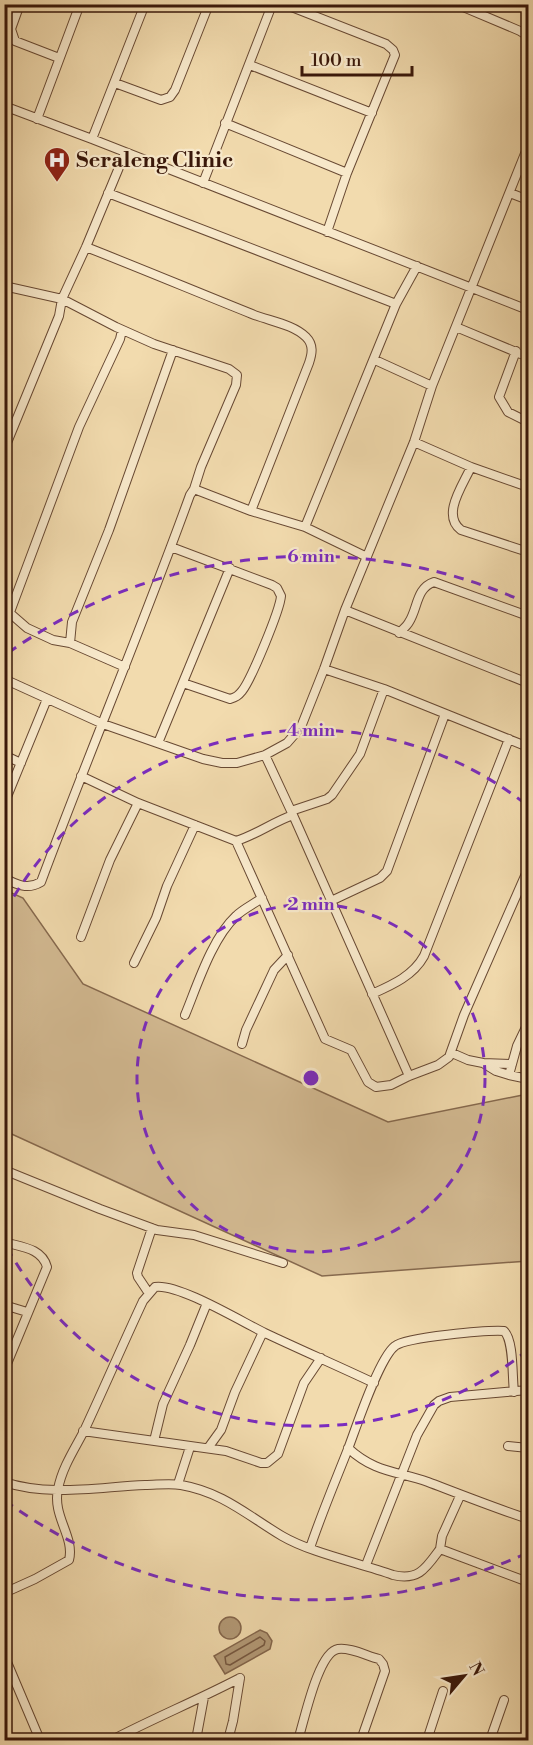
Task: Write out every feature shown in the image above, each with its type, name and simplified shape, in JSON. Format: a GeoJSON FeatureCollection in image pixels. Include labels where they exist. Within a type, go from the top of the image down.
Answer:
{"type":"FeatureCollection","features":[{"type":"Feature","properties":{"kind":"street"},"geometry":{"type":"LineString","coordinates":[[20,4],[11,29],[15,41],[59,58]]}},
{"type":"Feature","properties":{"kind":"street"},"geometry":{"type":"LineString","coordinates":[[37,119],[80,4]]}},
{"type":"Feature","properties":{"kind":"street"},"geometry":{"type":"LineString","coordinates":[[92,139],[145,4]]}},
{"type":"Feature","properties":{"kind":"street"},"geometry":{"type":"LineString","coordinates":[[115,83],[161,100],[170,97],[175,90],[209,4]]}},
{"type":"Feature","properties":{"kind":"street"},"geometry":{"type":"LineString","coordinates":[[203,183],[274,4]]}},
{"type":"Feature","properties":{"kind":"street"},"geometry":{"type":"LineString","coordinates":[[284,4],[386,44],[393,50],[394,55],[347,173],[327,232]]}},
{"type":"Feature","properties":{"kind":"street"},"geometry":{"type":"LineString","coordinates":[[456,4],[475,8],[528,36]]}},
{"type":"Feature","properties":{"kind":"street"},"geometry":{"type":"LineString","coordinates":[[250,65],[372,113]]}},
{"type":"Feature","properties":{"kind":"street"},"geometry":{"type":"LineString","coordinates":[[4,106],[528,310]]}},
{"type":"Feature","properties":{"kind":"street"},"geometry":{"type":"LineString","coordinates":[[225,123],[347,173]]}},
{"type":"Feature","properties":{"kind":"street"},"geometry":{"type":"LineString","coordinates":[[4,679],[103,724],[203,759],[237,763],[265,755],[287,743],[301,727],[528,146]]}},
{"type":"Feature","properties":{"kind":"street"},"geometry":{"type":"LineString","coordinates":[[4,450],[59,316],[62,299],[125,153]]}},
{"type":"Feature","properties":{"kind":"street"},"geometry":{"type":"LineString","coordinates":[[108,193],[396,304]]}},
{"type":"Feature","properties":{"kind":"street"},"geometry":{"type":"LineString","coordinates":[[510,193],[528,200]]}},
{"type":"Feature","properties":{"kind":"street"},"geometry":{"type":"LineString","coordinates":[[86,247],[291,327],[310,341],[312,354],[309,363],[251,511]]}},
{"type":"Feature","properties":{"kind":"street"},"geometry":{"type":"LineString","coordinates":[[305,527],[396,304],[417,266]]}},
{"type":"Feature","properties":{"kind":"street"},"geometry":{"type":"LineString","coordinates":[[4,878],[27,887],[41,882],[190,495],[237,380],[237,375],[229,369],[122,330],[62,299],[5,289]]}},
{"type":"Feature","properties":{"kind":"street"},"geometry":{"type":"LineString","coordinates":[[456,327],[528,357]]}},
{"type":"Feature","properties":{"kind":"street"},"geometry":{"type":"LineString","coordinates":[[122,330],[80,427],[7,610],[27,628],[53,640],[70,643],[125,667]]}},
{"type":"Feature","properties":{"kind":"street"},"geometry":{"type":"LineString","coordinates":[[70,643],[72,622],[109,530],[173,350]]}},
{"type":"Feature","properties":{"kind":"street"},"geometry":{"type":"LineString","coordinates":[[516,351],[498,397],[508,412],[528,422]]}},
{"type":"Feature","properties":{"kind":"street"},"geometry":{"type":"LineString","coordinates":[[375,360],[432,387]]}},
{"type":"Feature","properties":{"kind":"street"},"geometry":{"type":"LineString","coordinates":[[414,442],[528,487]]}},
{"type":"Feature","properties":{"kind":"street"},"geometry":{"type":"LineString","coordinates":[[471,466],[453,509],[454,524],[461,530],[528,552]]}},
{"type":"Feature","properties":{"kind":"street"},"geometry":{"type":"LineString","coordinates":[[194,489],[251,511],[305,527],[367,557]]}},
{"type":"Feature","properties":{"kind":"street"},"geometry":{"type":"LineString","coordinates":[[171,547],[272,585],[280,592],[281,600],[246,686],[237,696],[230,699],[183,683]]}},
{"type":"Feature","properties":{"kind":"street"},"geometry":{"type":"LineString","coordinates":[[158,743],[230,568]]}},
{"type":"Feature","properties":{"kind":"street"},"geometry":{"type":"LineString","coordinates":[[399,633],[410,621],[421,592],[427,585],[434,582],[528,616]]}},
{"type":"Feature","properties":{"kind":"street"},"geometry":{"type":"LineString","coordinates":[[345,610],[528,682]]}},
{"type":"Feature","properties":{"kind":"street"},"geometry":{"type":"LineString","coordinates":[[324,669],[384,689],[528,747]]}},
{"type":"Feature","properties":{"kind":"street"},"geometry":{"type":"LineString","coordinates":[[81,776],[138,804],[236,841],[251,836],[292,813],[332,795],[360,754],[384,689]]}},
{"type":"Feature","properties":{"kind":"street"},"geometry":{"type":"LineString","coordinates":[[4,804],[47,699]]}},
{"type":"Feature","properties":{"kind":"street"},"geometry":{"type":"LineString","coordinates":[[331,901],[380,878],[387,871],[445,714]]}},
{"type":"Feature","properties":{"kind":"street"},"geometry":{"type":"LineString","coordinates":[[372,994],[419,966],[509,739]]}},
{"type":"Feature","properties":{"kind":"street"},"geometry":{"type":"LineString","coordinates":[[4,755],[21,763]]}},
{"type":"Feature","properties":{"kind":"street"},"geometry":{"type":"LineString","coordinates":[[265,755],[409,1076]]}},
{"type":"Feature","properties":{"kind":"street"},"geometry":{"type":"LineString","coordinates":[[81,937],[111,860],[138,804]]}},
{"type":"Feature","properties":{"kind":"street"},"geometry":{"type":"LineString","coordinates":[[134,963],[156,918],[167,886],[195,825]]}},
{"type":"Feature","properties":{"kind":"street"},"geometry":{"type":"LineString","coordinates":[[236,841],[327,1041],[351,1050],[368,1082],[376,1087],[391,1085],[438,1065],[452,1053],[464,1015],[528,869]]}},
{"type":"Feature","properties":{"kind":"street"},"geometry":{"type":"LineString","coordinates":[[185,1015],[203,969],[225,927],[262,898]]}},
{"type":"Feature","properties":{"kind":"street"},"geometry":{"type":"LineString","coordinates":[[242,1044],[246,1030],[274,970],[288,955]]}},
{"type":"Feature","properties":{"kind":"street"},"geometry":{"type":"LineString","coordinates":[[509,1075],[517,1046],[528,1023]]}},
{"type":"Feature","properties":{"kind":"street"},"geometry":{"type":"LineString","coordinates":[[452,1053],[483,1063],[512,1064]]}},
{"type":"Feature","properties":{"kind":"street"},"geometry":{"type":"LineString","coordinates":[[483,1063],[496,1071],[528,1079]]}},
{"type":"Feature","properties":{"kind":"street"},"geometry":{"type":"LineString","coordinates":[[4,1170],[152,1228],[194,1235],[284,1263]]}},
{"type":"Feature","properties":{"kind":"street"},"geometry":{"type":"LineString","coordinates":[[148,1292],[137,1273],[152,1228]]}},
{"type":"Feature","properties":{"kind":"street"},"geometry":{"type":"LineString","coordinates":[[4,1242],[40,1253],[46,1263],[37,1294],[27,1312],[5,1370]]}},
{"type":"Feature","properties":{"kind":"street"},"geometry":{"type":"LineString","coordinates":[[4,1593],[35,1580],[69,1560],[71,1553],[68,1538],[58,1514],[57,1491],[68,1460],[84,1431],[115,1359],[148,1292],[155,1287],[160,1286],[207,1303],[263,1332],[374,1383]]}},
{"type":"Feature","properties":{"kind":"street"},"geometry":{"type":"LineString","coordinates":[[154,1441],[163,1404],[207,1303]]}},
{"type":"Feature","properties":{"kind":"street"},"geometry":{"type":"LineString","coordinates":[[4,1305],[27,1312]]}},
{"type":"Feature","properties":{"kind":"street"},"geometry":{"type":"LineString","coordinates":[[310,1548],[374,1383],[386,1357],[396,1345],[402,1342],[502,1331],[507,1334],[510,1343],[514,1392]]}},
{"type":"Feature","properties":{"kind":"street"},"geometry":{"type":"LineString","coordinates":[[208,1448],[221,1430],[263,1332]]}},
{"type":"Feature","properties":{"kind":"street"},"geometry":{"type":"LineString","coordinates":[[84,1431],[226,1451],[267,1463],[278,1454],[304,1383],[321,1358]]}},
{"type":"Feature","properties":{"kind":"street"},"geometry":{"type":"LineString","coordinates":[[366,1565],[403,1476],[417,1435],[434,1405],[450,1397],[528,1390]]}},
{"type":"Feature","properties":{"kind":"street"},"geometry":{"type":"LineString","coordinates":[[508,1446],[528,1448]]}},
{"type":"Feature","properties":{"kind":"street"},"geometry":{"type":"LineString","coordinates":[[178,1484],[190,1447]]}},
{"type":"Feature","properties":{"kind":"street"},"geometry":{"type":"LineString","coordinates":[[348,1448],[359,1458],[375,1467],[425,1481],[460,1496],[528,1519]]}},
{"type":"Feature","properties":{"kind":"street"},"geometry":{"type":"LineString","coordinates":[[4,1482],[22,1487],[57,1491],[104,1486],[178,1484],[217,1495],[282,1536],[310,1548],[406,1578],[413,1577],[424,1569],[440,1549],[442,1536],[460,1496]]}},
{"type":"Feature","properties":{"kind":"street"},"geometry":{"type":"LineString","coordinates":[[440,1549],[528,1582]]}},
{"type":"Feature","properties":{"kind":"street"},"geometry":{"type":"LineString","coordinates":[[298,1740],[321,1665],[334,1650],[342,1648],[379,1659],[385,1671],[361,1740]]}},
{"type":"Feature","properties":{"kind":"street"},"geometry":{"type":"LineString","coordinates":[[4,1655],[40,1740]]}},
{"type":"Feature","properties":{"kind":"street"},"geometry":{"type":"LineString","coordinates":[[112,1740],[153,1718],[204,1697],[240,1678],[234,1721],[228,1740]]}},
{"type":"Feature","properties":{"kind":"street"},"geometry":{"type":"LineString","coordinates":[[427,1740],[443,1691]]}},
{"type":"Feature","properties":{"kind":"street"},"geometry":{"type":"LineString","coordinates":[[196,1740],[204,1697]]}},
{"type":"Feature","properties":{"kind":"street"},"geometry":{"type":"LineString","coordinates":[[490,1740],[504,1700]]}},
{"type":"Feature","properties":{"kind":"shaded area"},"geometry":{"type":"Polygon","coordinates":[[[5,890],[23,898],[83,984],[388,1122],[528,1094],[528,1261],[322,1276],[5,1131],[5,890]]]}},
{"type":"Feature","properties":{"kind":"water"},"geometry":{"type":"Polygon","coordinates":[[[230,1617],[238,1620],[241,1628],[238,1636],[230,1639],[222,1636],[219,1628],[222,1620],[230,1617]]]}},
{"type":"Feature","properties":{"kind":"water"},"geometry":{"type":"Polygon","coordinates":[[[260,1630],[267,1633],[272,1641],[270,1649],[225,1674],[214,1656],[260,1630]]]}},
{"type":"Feature","properties":{"kind":"place","name":"Seraleng Clinic"},"geometry":{"type":"Point","coordinates":[57,183]}}]}
